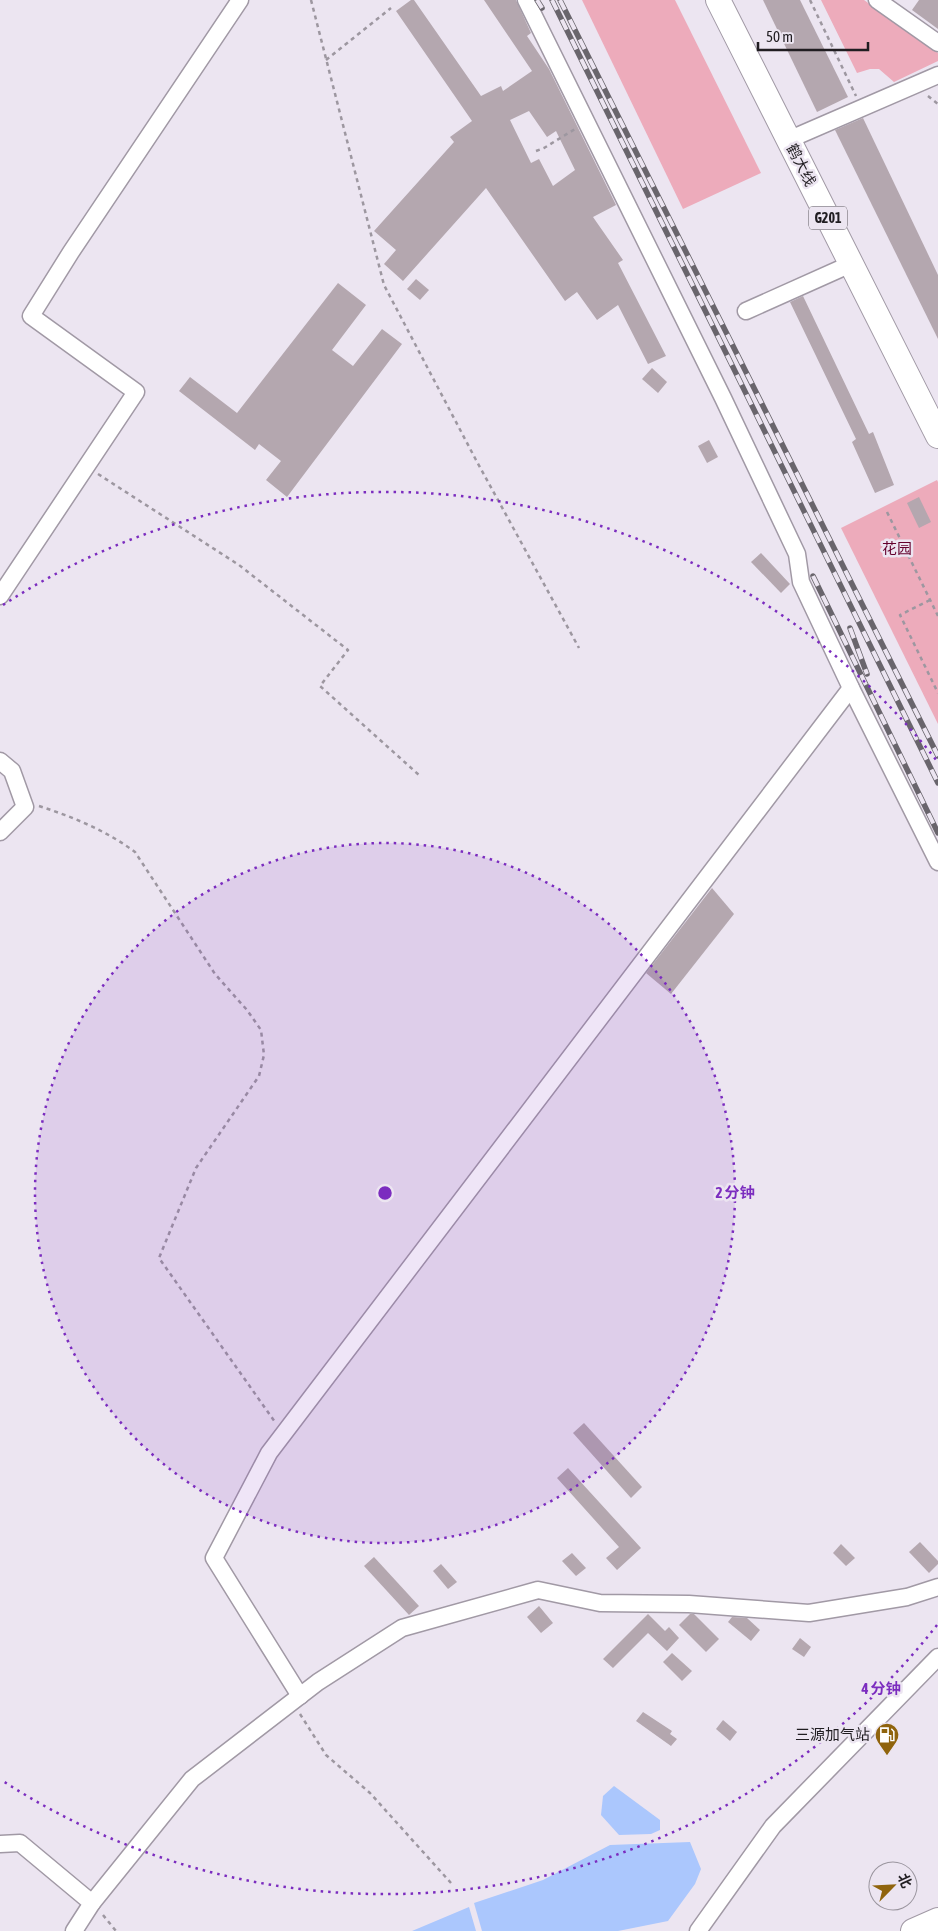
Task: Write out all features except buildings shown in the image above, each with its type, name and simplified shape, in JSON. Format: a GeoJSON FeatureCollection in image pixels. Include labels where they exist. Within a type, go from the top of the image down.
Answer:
{"type":"FeatureCollection","features":[{"type":"Feature","properties":{"kind":"highway","name":"鹤大线"},"geometry":{"type":"LineString","coordinates":[[718,0],[851,264],[935,418]]}},
{"type":"Feature","properties":{"kind":"highway"},"geometry":{"type":"LineString","coordinates":[[913,1931],[938,1920]]}},
{"type":"Feature","properties":{"kind":"street"},"geometry":{"type":"LineString","coordinates":[[0,596],[136,392],[31,316],[70,252],[240,0]]}},
{"type":"Feature","properties":{"kind":"street"},"geometry":{"type":"LineString","coordinates":[[526,0],[719,389],[797,554],[801,582],[851,688],[938,862]]}},
{"type":"Feature","properties":{"kind":"street"},"geometry":{"type":"LineString","coordinates":[[877,0],[938,43]]}},
{"type":"Feature","properties":{"kind":"street"},"geometry":{"type":"LineString","coordinates":[[788,140],[938,75]]}},
{"type":"Feature","properties":{"kind":"street"},"geometry":{"type":"LineString","coordinates":[[746,311],[851,264]]}},
{"type":"Feature","properties":{"kind":"street"},"geometry":{"type":"LineString","coordinates":[[296,1699],[214,1558],[268,1453],[851,688]]}},
{"type":"Feature","properties":{"kind":"street"},"geometry":{"type":"LineString","coordinates":[[0,761],[12,771],[25,807],[0,832]]}},
{"type":"Feature","properties":{"kind":"street"},"geometry":{"type":"LineString","coordinates":[[74,1931],[92,1903],[192,1779],[296,1699],[402,1628],[538,1590],[600,1603],[689,1604],[808,1613],[907,1597],[938,1587]]}},
{"type":"Feature","properties":{"kind":"street"},"geometry":{"type":"LineString","coordinates":[[698,1931],[773,1826],[938,1657]]}},
{"type":"Feature","properties":{"kind":"street"},"geometry":{"type":"LineString","coordinates":[[0,1844],[20,1843],[92,1903]]}},
{"type":"Feature","properties":{"kind":"path"},"geometry":{"type":"LineString","coordinates":[[311,0],[384,286],[476,460],[579,648]]}},
{"type":"Feature","properties":{"kind":"path"},"geometry":{"type":"LineString","coordinates":[[810,0],[861,108]]}},
{"type":"Feature","properties":{"kind":"path"},"geometry":{"type":"LineString","coordinates":[[326,60],[391,8]]}},
{"type":"Feature","properties":{"kind":"path"},"geometry":{"type":"LineString","coordinates":[[536,151],[586,122]]}},
{"type":"Feature","properties":{"kind":"path"},"geometry":{"type":"LineString","coordinates":[[86,467],[239,565],[348,650],[320,686],[419,775]]}},
{"type":"Feature","properties":{"kind":"path"},"geometry":{"type":"LineString","coordinates":[[887,512],[938,616]]}},
{"type":"Feature","properties":{"kind":"path"},"geometry":{"type":"LineString","coordinates":[[930,600],[900,615],[938,693]]}},
{"type":"Feature","properties":{"kind":"path"},"geometry":{"type":"LineString","coordinates":[[22,801],[66,815],[120,840],[136,852],[215,974],[247,1010],[261,1030],[264,1055],[259,1076],[196,1168],[159,1258],[284,1433]]}},
{"type":"Feature","properties":{"kind":"path"},"geometry":{"type":"LineString","coordinates":[[296,1699],[326,1755],[370,1793],[451,1883]]}},
{"type":"Feature","properties":{"kind":"path"},"geometry":{"type":"LineString","coordinates":[[92,1903],[116,1931]]}},
{"type":"Feature","properties":{"kind":"green space"},"geometry":{"type":"Polygon","coordinates":[[[582,0],[675,0],[761,173],[683,209],[582,0]]]}},
{"type":"Feature","properties":{"kind":"green space"},"geometry":{"type":"Polygon","coordinates":[[[821,0],[864,0],[938,53],[938,61],[894,82],[879,69],[870,69],[857,73],[821,0]]]}},
{"type":"Feature","properties":{"kind":"green space","name":"花园"},"geometry":{"type":"Polygon","coordinates":[[[937,480],[938,482],[938,724],[841,528],[937,480]]]}},
{"type":"Feature","properties":{"kind":"water"},"geometry":{"type":"Polygon","coordinates":[[[614,1786],[660,1820],[660,1830],[651,1834],[619,1835],[601,1815],[603,1796],[614,1786]]]}},
{"type":"Feature","properties":{"kind":"water"},"geometry":{"type":"Polygon","coordinates":[[[690,1842],[701,1869],[695,1884],[668,1921],[618,1931],[482,1931],[474,1903],[543,1880],[610,1845],[690,1842]]]}},
{"type":"Feature","properties":{"kind":"water"},"geometry":{"type":"Polygon","coordinates":[[[469,1907],[476,1931],[412,1931],[469,1907]]]}},
{"type":"Feature","properties":{"kind":"railway"},"geometry":{"type":"LineString","coordinates":[[537,0],[542,8]]}},
{"type":"Feature","properties":{"kind":"railway"},"geometry":{"type":"LineString","coordinates":[[552,0],[938,783]]}},
{"type":"Feature","properties":{"kind":"railway"},"geometry":{"type":"LineString","coordinates":[[560,0],[938,756]]}},
{"type":"Feature","properties":{"kind":"railway"},"geometry":{"type":"LineString","coordinates":[[813,576],[938,833]]}},
{"type":"Feature","properties":{"kind":"railway"},"geometry":{"type":"LineString","coordinates":[[850,628],[867,674]]}},
{"type":"Feature","properties":{"kind":"place","name":"三源加气站"},"geometry":{"type":"Point","coordinates":[887,1756]}}]}
